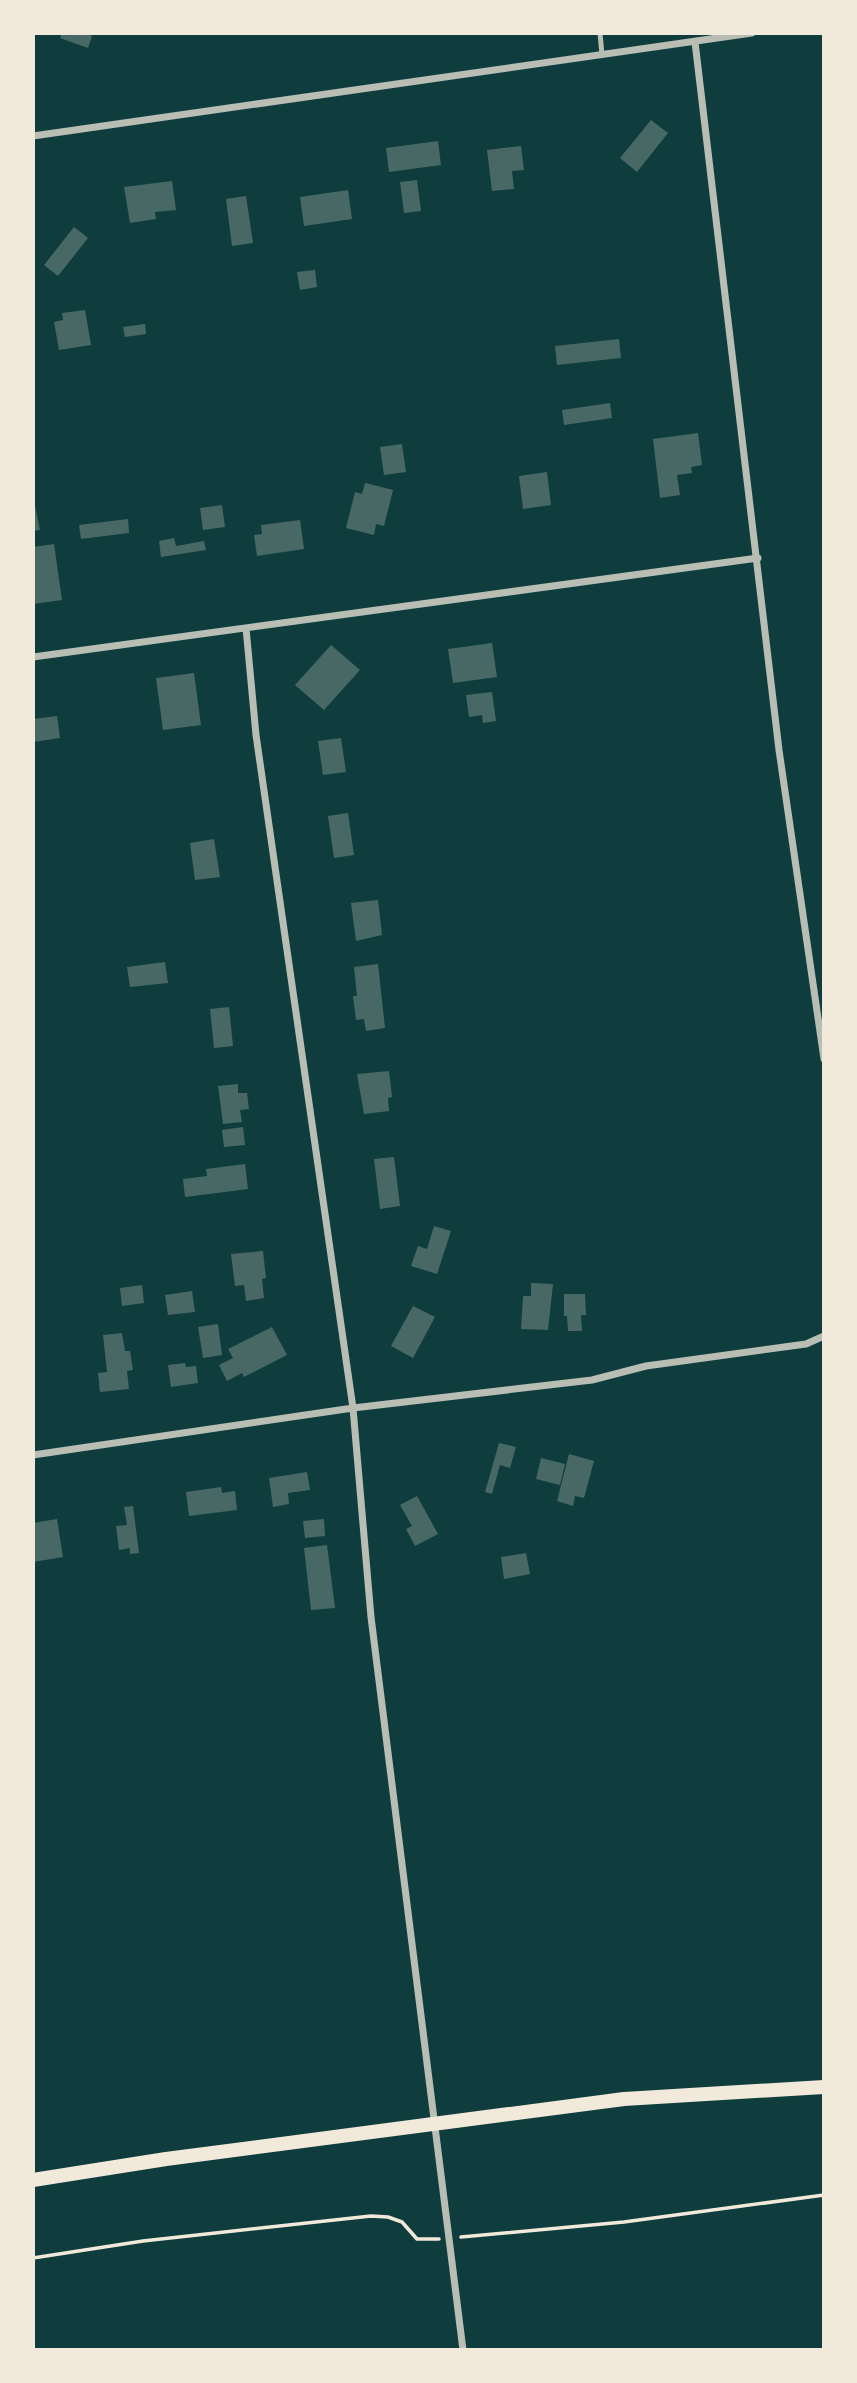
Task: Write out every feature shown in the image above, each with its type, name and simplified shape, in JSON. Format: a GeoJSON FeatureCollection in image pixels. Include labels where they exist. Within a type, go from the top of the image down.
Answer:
{"type":"FeatureCollection","features":[{"type":"Feature","properties":{"kind":"main road"},"geometry":{"type":"LineString","coordinates":[[33,2180],[433,2123],[624,2099],[824,2087]]}},
{"type":"Feature","properties":{"kind":"street"},"geometry":{"type":"LineString","coordinates":[[33,136],[752,33]]}},
{"type":"Feature","properties":{"kind":"street"},"geometry":{"type":"LineString","coordinates":[[695,42],[779,750],[824,1059]]}},
{"type":"Feature","properties":{"kind":"street"},"geometry":{"type":"LineString","coordinates":[[33,657],[758,558]]}},
{"type":"Feature","properties":{"kind":"street"},"geometry":{"type":"LineString","coordinates":[[246,628],[256,735],[353,1408],[371,1617],[463,2350]]}},
{"type":"Feature","properties":{"kind":"street"},"geometry":{"type":"LineString","coordinates":[[33,1455],[353,1408],[593,1380],[646,1366],[806,1344],[824,1336]]}},
{"type":"Feature","properties":{"kind":"lane"},"geometry":{"type":"LineString","coordinates":[[600,33],[602,55]]}},
{"type":"Feature","properties":{"kind":"path"},"geometry":{"type":"LineString","coordinates":[[33,2258],[143,2241],[370,2216],[402,2221],[417,2239],[448,2238],[624,2222],[824,2195]]}},
{"type":"Feature","properties":{"kind":"building"},"geometry":{"type":"Polygon","coordinates":[[[62,33],[86,33],[92,36],[88,48],[60,38],[62,33]]]}},
{"type":"Feature","properties":{"kind":"building"},"geometry":{"type":"Polygon","coordinates":[[[651,120],[668,133],[637,172],[620,158],[651,120]]]}},
{"type":"Feature","properties":{"kind":"building"},"geometry":{"type":"Polygon","coordinates":[[[438,141],[441,165],[389,172],[386,148],[438,141]]]}},
{"type":"Feature","properties":{"kind":"building"},"geometry":{"type":"Polygon","coordinates":[[[521,146],[524,170],[512,171],[514,189],[492,191],[487,150],[521,146]]]}},
{"type":"Feature","properties":{"kind":"building"},"geometry":{"type":"Polygon","coordinates":[[[417,180],[421,211],[404,213],[400,182],[417,180]]]}},
{"type":"Feature","properties":{"kind":"building"},"geometry":{"type":"Polygon","coordinates":[[[172,181],[176,210],[155,212],[156,219],[130,223],[124,187],[172,181]]]}},
{"type":"Feature","properties":{"kind":"building"},"geometry":{"type":"Polygon","coordinates":[[[348,190],[352,219],[304,226],[300,197],[348,190]]]}},
{"type":"Feature","properties":{"kind":"building"},"geometry":{"type":"Polygon","coordinates":[[[246,196],[253,243],[232,246],[226,199],[246,196]]]}},
{"type":"Feature","properties":{"kind":"building"},"geometry":{"type":"Polygon","coordinates":[[[74,227],[88,238],[58,276],[44,265],[74,227]]]}},
{"type":"Feature","properties":{"kind":"building"},"geometry":{"type":"Polygon","coordinates":[[[315,270],[317,287],[300,290],[297,272],[315,270]]]}},
{"type":"Feature","properties":{"kind":"building"},"geometry":{"type":"Polygon","coordinates":[[[85,310],[91,345],[59,350],[54,322],[63,320],[62,313],[85,310]]]}},
{"type":"Feature","properties":{"kind":"building"},"geometry":{"type":"Polygon","coordinates":[[[145,324],[146,334],[125,337],[123,327],[145,324]]]}},
{"type":"Feature","properties":{"kind":"building"},"geometry":{"type":"Polygon","coordinates":[[[619,339],[621,358],[557,365],[555,346],[619,339]]]}},
{"type":"Feature","properties":{"kind":"building"},"geometry":{"type":"Polygon","coordinates":[[[610,403],[612,418],[564,425],[562,410],[610,403]]]}},
{"type":"Feature","properties":{"kind":"building"},"geometry":{"type":"Polygon","coordinates":[[[698,433],[702,465],[691,467],[692,473],[677,475],[680,495],[660,498],[653,439],[698,433]]]}},
{"type":"Feature","properties":{"kind":"building"},"geometry":{"type":"Polygon","coordinates":[[[402,444],[406,472],[384,475],[380,447],[402,444]]]}},
{"type":"Feature","properties":{"kind":"building"},"geometry":{"type":"Polygon","coordinates":[[[547,472],[551,505],[523,509],[519,476],[547,472]]]}},
{"type":"Feature","properties":{"kind":"building"},"geometry":{"type":"Polygon","coordinates":[[[365,483],[393,490],[384,526],[376,524],[374,535],[346,528],[355,492],[362,494],[365,483]]]}},
{"type":"Feature","properties":{"kind":"building"},"geometry":{"type":"Polygon","coordinates":[[[33,496],[40,530],[33,531],[33,496]]]}},
{"type":"Feature","properties":{"kind":"building"},"geometry":{"type":"Polygon","coordinates":[[[222,505],[225,527],[203,530],[200,508],[222,505]]]}},
{"type":"Feature","properties":{"kind":"building"},"geometry":{"type":"Polygon","coordinates":[[[128,519],[129,533],[81,539],[79,525],[128,519]]]}},
{"type":"Feature","properties":{"kind":"building"},"geometry":{"type":"Polygon","coordinates":[[[300,520],[304,549],[257,556],[254,535],[262,534],[261,525],[300,520]]]}},
{"type":"Feature","properties":{"kind":"building"},"geometry":{"type":"Polygon","coordinates":[[[174,538],[176,546],[204,541],[206,550],[161,557],[159,541],[174,538]]]}},
{"type":"Feature","properties":{"kind":"building"},"geometry":{"type":"Polygon","coordinates":[[[54,544],[62,600],[33,604],[33,547],[54,544]]]}},
{"type":"Feature","properties":{"kind":"building"},"geometry":{"type":"Polygon","coordinates":[[[492,643],[497,677],[453,683],[448,649],[492,643]]]}},
{"type":"Feature","properties":{"kind":"building"},"geometry":{"type":"Polygon","coordinates":[[[331,645],[360,670],[324,710],[295,685],[331,645]]]}},
{"type":"Feature","properties":{"kind":"building"},"geometry":{"type":"Polygon","coordinates":[[[194,673],[201,725],[163,730],[156,678],[194,673]]]}},
{"type":"Feature","properties":{"kind":"building"},"geometry":{"type":"Polygon","coordinates":[[[492,692],[496,721],[483,723],[482,715],[469,717],[466,695],[492,692]]]}},
{"type":"Feature","properties":{"kind":"building"},"geometry":{"type":"Polygon","coordinates":[[[57,716],[60,738],[33,742],[33,719],[57,716]]]}},
{"type":"Feature","properties":{"kind":"building"},"geometry":{"type":"Polygon","coordinates":[[[341,738],[346,772],[323,775],[318,741],[341,738]]]}},
{"type":"Feature","properties":{"kind":"building"},"geometry":{"type":"Polygon","coordinates":[[[348,813],[354,855],[334,858],[328,816],[348,813]]]}},
{"type":"Feature","properties":{"kind":"building"},"geometry":{"type":"Polygon","coordinates":[[[214,839],[220,877],[195,880],[190,843],[214,839]]]}},
{"type":"Feature","properties":{"kind":"building"},"geometry":{"type":"Polygon","coordinates":[[[378,900],[382,935],[356,941],[351,903],[378,900]]]}},
{"type":"Feature","properties":{"kind":"building"},"geometry":{"type":"Polygon","coordinates":[[[165,962],[168,983],[130,987],[127,967],[165,962]]]}},
{"type":"Feature","properties":{"kind":"building"},"geometry":{"type":"Polygon","coordinates":[[[378,964],[385,1028],[366,1031],[364,1019],[356,1020],[354,967],[378,964]]]}},
{"type":"Feature","properties":{"kind":"building"},"geometry":{"type":"Polygon","coordinates":[[[229,1007],[233,1046],[214,1048],[210,1009],[229,1007]]]}},
{"type":"Feature","properties":{"kind":"building"},"geometry":{"type":"Polygon","coordinates":[[[389,1071],[392,1097],[388,1098],[389,1111],[364,1114],[357,1074],[389,1071]]]}},
{"type":"Feature","properties":{"kind":"building"},"geometry":{"type":"Polygon","coordinates":[[[238,1084],[238,1093],[247,1093],[249,1109],[240,1110],[242,1122],[223,1124],[218,1086],[238,1084]]]}},
{"type":"Feature","properties":{"kind":"building"},"geometry":{"type":"Polygon","coordinates":[[[243,1127],[245,1145],[224,1147],[222,1130],[243,1127]]]}},
{"type":"Feature","properties":{"kind":"building"},"geometry":{"type":"Polygon","coordinates":[[[394,1157],[400,1206],[380,1209],[374,1159],[394,1157]]]}},
{"type":"Feature","properties":{"kind":"building"},"geometry":{"type":"Polygon","coordinates":[[[245,1164],[248,1189],[185,1197],[183,1179],[207,1176],[206,1169],[245,1164]]]}},
{"type":"Feature","properties":{"kind":"building"},"geometry":{"type":"Polygon","coordinates":[[[434,1226],[451,1231],[437,1274],[411,1266],[418,1246],[427,1249],[434,1226]]]}},
{"type":"Feature","properties":{"kind":"building"},"geometry":{"type":"Polygon","coordinates":[[[263,1251],[266,1278],[262,1279],[264,1298],[246,1301],[244,1285],[235,1286],[231,1254],[263,1251]]]}},
{"type":"Feature","properties":{"kind":"building"},"geometry":{"type":"Polygon","coordinates":[[[531,1283],[553,1284],[548,1330],[521,1329],[523,1296],[531,1296],[531,1283]]]}},
{"type":"Feature","properties":{"kind":"building"},"geometry":{"type":"Polygon","coordinates":[[[142,1285],[144,1303],[122,1306],[120,1288],[142,1285]]]}},
{"type":"Feature","properties":{"kind":"building"},"geometry":{"type":"Polygon","coordinates":[[[192,1291],[195,1312],[168,1315],[165,1295],[192,1291]]]}},
{"type":"Feature","properties":{"kind":"building"},"geometry":{"type":"Polygon","coordinates":[[[564,1294],[585,1294],[586,1315],[581,1315],[582,1331],[568,1331],[567,1316],[564,1316],[564,1294]]]}},
{"type":"Feature","properties":{"kind":"building"},"geometry":{"type":"Polygon","coordinates":[[[413,1306],[435,1317],[413,1358],[391,1346],[413,1306]]]}},
{"type":"Feature","properties":{"kind":"building"},"geometry":{"type":"Polygon","coordinates":[[[218,1324],[222,1355],[203,1358],[198,1327],[218,1324]]]}},
{"type":"Feature","properties":{"kind":"building"},"geometry":{"type":"Polygon","coordinates":[[[272,1327],[287,1355],[244,1377],[242,1373],[227,1381],[219,1365],[233,1358],[228,1349],[272,1327]]]}},
{"type":"Feature","properties":{"kind":"building"},"geometry":{"type":"Polygon","coordinates":[[[122,1333],[125,1351],[130,1351],[133,1370],[127,1371],[129,1389],[100,1392],[98,1373],[107,1372],[103,1335],[122,1333]]]}},
{"type":"Feature","properties":{"kind":"building"},"geometry":{"type":"Polygon","coordinates":[[[185,1363],[186,1367],[196,1366],[198,1383],[171,1387],[168,1365],[185,1363]]]}},
{"type":"Feature","properties":{"kind":"building"},"geometry":{"type":"Polygon","coordinates":[[[499,1443],[516,1447],[510,1468],[500,1465],[492,1494],[485,1492],[499,1443]]]}},
{"type":"Feature","properties":{"kind":"building"},"geometry":{"type":"Polygon","coordinates":[[[569,1454],[594,1461],[584,1498],[575,1496],[573,1506],[557,1501],[569,1454]]]}},
{"type":"Feature","properties":{"kind":"building"},"geometry":{"type":"Polygon","coordinates":[[[541,1458],[565,1464],[560,1485],[536,1479],[541,1458]]]}},
{"type":"Feature","properties":{"kind":"building"},"geometry":{"type":"Polygon","coordinates":[[[307,1472],[310,1490],[288,1493],[289,1504],[273,1507],[269,1478],[307,1472]]]}},
{"type":"Feature","properties":{"kind":"building"},"geometry":{"type":"Polygon","coordinates":[[[221,1487],[222,1493],[235,1491],[237,1510],[189,1516],[186,1492],[221,1487]]]}},
{"type":"Feature","properties":{"kind":"building"},"geometry":{"type":"Polygon","coordinates":[[[417,1496],[438,1534],[415,1546],[406,1529],[412,1526],[400,1505],[417,1496]]]}},
{"type":"Feature","properties":{"kind":"building"},"geometry":{"type":"Polygon","coordinates":[[[133,1506],[139,1553],[130,1554],[130,1548],[119,1550],[116,1526],[127,1525],[124,1507],[133,1506]]]}},
{"type":"Feature","properties":{"kind":"building"},"geometry":{"type":"Polygon","coordinates":[[[57,1519],[63,1557],[33,1562],[33,1523],[57,1519]]]}},
{"type":"Feature","properties":{"kind":"building"},"geometry":{"type":"Polygon","coordinates":[[[324,1519],[325,1536],[305,1538],[303,1521],[324,1519]]]}},
{"type":"Feature","properties":{"kind":"building"},"geometry":{"type":"Polygon","coordinates":[[[327,1545],[335,1608],[311,1610],[304,1548],[327,1545]]]}},
{"type":"Feature","properties":{"kind":"building"},"geometry":{"type":"Polygon","coordinates":[[[526,1553],[530,1574],[504,1579],[501,1557],[526,1553]]]}}]}
